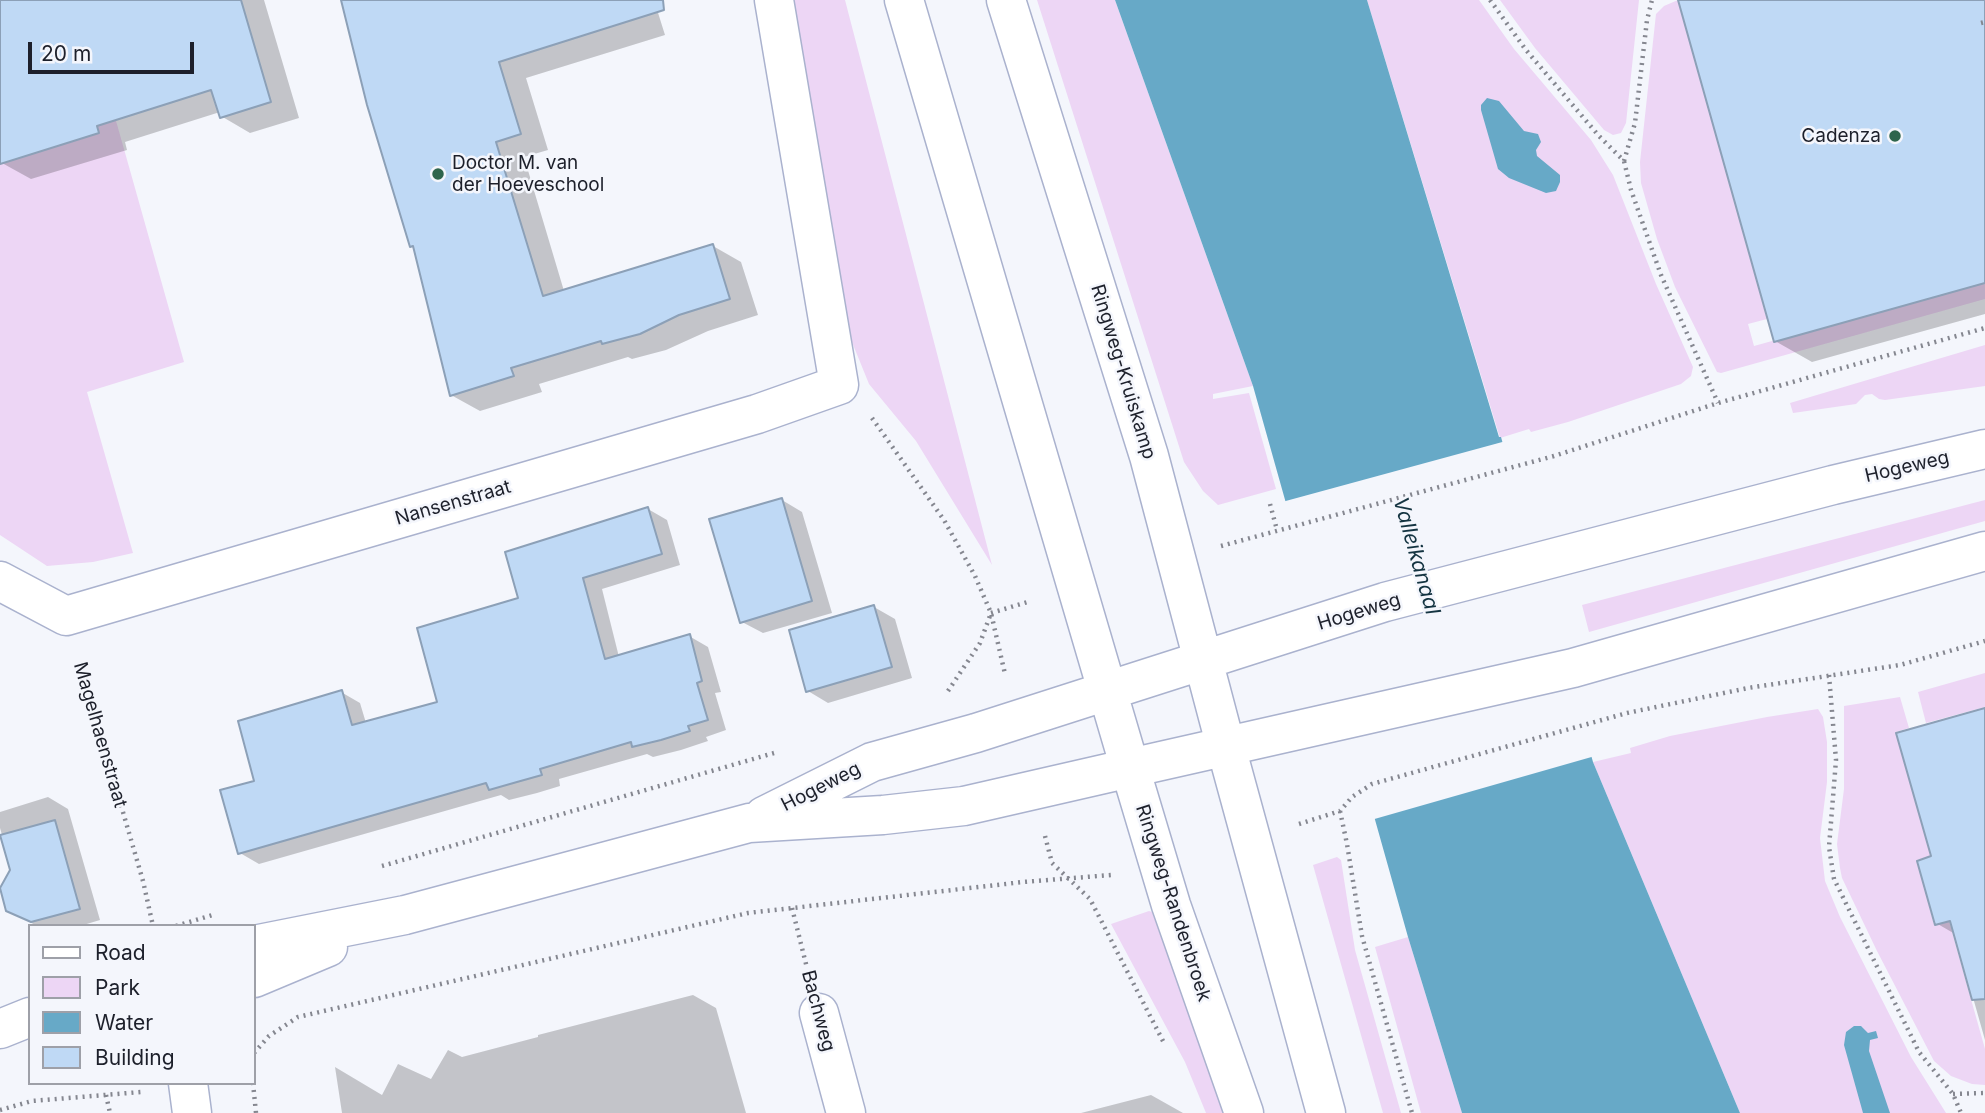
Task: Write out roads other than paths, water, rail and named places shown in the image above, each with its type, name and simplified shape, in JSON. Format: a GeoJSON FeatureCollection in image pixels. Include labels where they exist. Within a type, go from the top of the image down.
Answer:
{"type":"FeatureCollection","features":[{"type":"Feature","properties":{"kind":"main road","name":"Nansenstraat"},"geometry":{"type":"LineString","coordinates":[[0,581],[66,616],[757,414],[839,385],[774,0]]}},
{"type":"Feature","properties":{"kind":"main road"},"geometry":{"type":"LineString","coordinates":[[904,0],[1107,691]]}},
{"type":"Feature","properties":{"kind":"main road","name":"Ringweg-Kruiskamp"},"geometry":{"type":"LineString","coordinates":[[1006,0],[1149,456],[1226,747]]}},
{"type":"Feature","properties":{"kind":"main road","name":"Hogeweg"},"geometry":{"type":"LineString","coordinates":[[256,945],[405,915],[749,823],[872,762],[976,733],[1385,602],[1833,485],[1985,449]]}},
{"type":"Feature","properties":{"kind":"main road","name":"Hogeweg"},"geometry":{"type":"LineString","coordinates":[[749,823],[883,815],[964,806],[1573,668],[1985,551]]}},
{"type":"Feature","properties":{"kind":"main road","name":"Ringweg-Randenbroek"},"geometry":{"type":"LineString","coordinates":[[1107,691],[1171,905],[1244,1113]]}},
{"type":"Feature","properties":{"kind":"main road"},"geometry":{"type":"LineString","coordinates":[[1226,747],[1326,1113]]}},
{"type":"Feature","properties":{"kind":"main road","name":"Hogeweg"},"geometry":{"type":"LineString","coordinates":[[256,977],[405,915]]}},
{"type":"Feature","properties":{"kind":"main road","name":"Bachweg"},"geometry":{"type":"LineString","coordinates":[[819,1013],[846,1113]]}},
{"type":"Feature","properties":{"kind":"main road"},"geometry":{"type":"LineString","coordinates":[[0,1029],[28,1018]]}},
{"type":"Feature","properties":{"kind":"main road"},"geometry":{"type":"LineString","coordinates":[[0,1043],[28,1038]]}},
{"type":"Feature","properties":{"kind":"main road"},"geometry":{"type":"LineString","coordinates":[[188,1085],[192,1113]]}},
{"type":"Feature","properties":{"kind":"water","name":"Valleikanaal"},"geometry":{"type":"Polygon","coordinates":[[[1115,0],[1367,0],[1501,437],[1593,762],[1740,1113],[1462,1113],[1408,937],[1253,386],[1115,0]]]}},
{"type":"Feature","properties":{"kind":"water"},"geometry":{"type":"Polygon","coordinates":[[[1487,98],[1499,101],[1524,131],[1538,134],[1541,142],[1536,150],[1537,156],[1560,175],[1556,191],[1546,193],[1509,178],[1498,169],[1481,110],[1481,105],[1487,98]]]}},
{"type":"Feature","properties":{"kind":"water"},"geometry":{"type":"Polygon","coordinates":[[[1854,1026],[1861,1026],[1868,1033],[1876,1031],[1878,1038],[1870,1040],[1869,1051],[1890,1113],[1863,1113],[1844,1045],[1846,1032],[1854,1026]]]}},
{"type":"Feature","properties":{"kind":"place","name":"Cadenza"},"geometry":{"type":"Point","coordinates":[1895,136]}},
{"type":"Feature","properties":{"kind":"place","name":"Doctor M. van der Hoeveschool"},"geometry":{"type":"Point","coordinates":[438,174]}}]}
